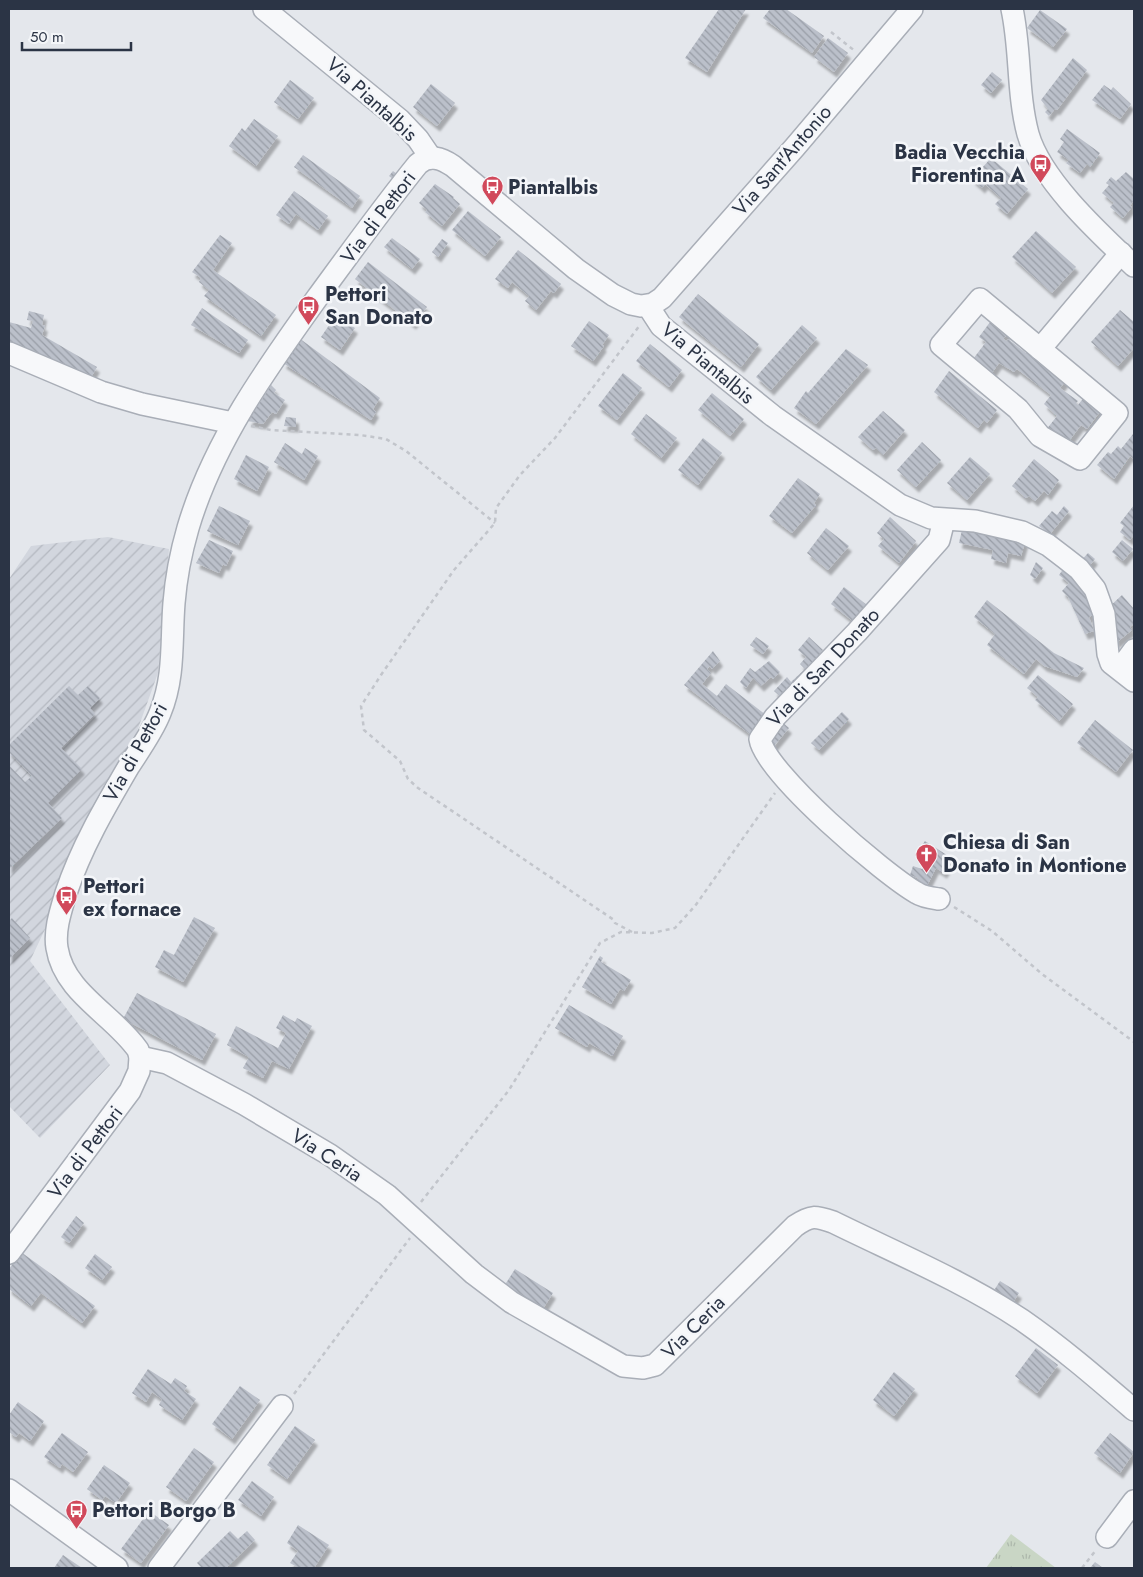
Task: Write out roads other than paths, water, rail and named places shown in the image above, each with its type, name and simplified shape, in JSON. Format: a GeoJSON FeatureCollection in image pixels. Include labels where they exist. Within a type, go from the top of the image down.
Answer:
{"type":"FeatureCollection","features":[{"type":"Feature","properties":{"kind":"street","name":"Via Piantalbis"},"geometry":{"type":"LineString","coordinates":[[264,9],[400,120],[418,139],[431,158],[442,160],[453,166],[576,269],[605,290],[631,304],[648,306],[661,326],[802,438],[900,505],[914,512],[944,520],[975,521],[1022,532],[1048,545],[1087,578],[1098,594],[1104,614],[1108,654],[1111,662],[1127,675],[1134,650]]}},
{"type":"Feature","properties":{"kind":"street","name":"Via Sant'Antonio"},"geometry":{"type":"LineString","coordinates":[[648,306],[662,298],[912,9]]}},
{"type":"Feature","properties":{"kind":"street"},"geometry":{"type":"LineString","coordinates":[[1012,9],[1017,40],[1021,96],[1031,142],[1043,167],[1056,185],[1127,260],[1040,349]]}},
{"type":"Feature","properties":{"kind":"street","name":"Via di Pettori"},"geometry":{"type":"LineString","coordinates":[[9,1253],[130,1091],[139,1071],[140,1057],[132,1042],[72,981],[58,953],[57,928],[72,876],[88,840],[159,716],[168,692],[171,675],[174,600],[184,544],[196,504],[233,423],[277,355],[347,256],[418,164],[431,158]]}},
{"type":"Feature","properties":{"kind":"street"},"geometry":{"type":"LineString","coordinates":[[980,299],[1040,349],[1117,413],[1080,459],[1040,436],[1018,409],[942,345],[980,299]]}},
{"type":"Feature","properties":{"kind":"street"},"geometry":{"type":"LineString","coordinates":[[9,353],[101,392],[142,404],[233,423]]}},
{"type":"Feature","properties":{"kind":"street","name":"Via di San Donato"},"geometry":{"type":"LineString","coordinates":[[939,899],[919,895],[905,886],[837,830],[784,780],[761,746],[760,739],[763,732],[857,632],[939,540],[944,520]]}},
{"type":"Feature","properties":{"kind":"street","name":"Via Ceria"},"geometry":{"type":"LineString","coordinates":[[140,1057],[167,1063],[244,1104],[330,1155],[387,1195],[474,1274],[511,1302],[623,1366],[643,1368],[655,1365],[795,1226],[808,1217],[818,1217],[833,1222],[966,1288],[1022,1320],[1134,1410]]}},
{"type":"Feature","properties":{"kind":"street"},"geometry":{"type":"LineString","coordinates":[[159,1568],[282,1406]]}},
{"type":"Feature","properties":{"kind":"street"},"geometry":{"type":"LineString","coordinates":[[9,1490],[117,1568]]}},
{"type":"Feature","properties":{"kind":"street"},"geometry":{"type":"LineString","coordinates":[[1107,1537],[1134,1501]]}},
{"type":"Feature","properties":{"kind":"place","name":"Badia Vecchia Fiorentina A"},"geometry":{"type":"Point","coordinates":[1041,183]}},
{"type":"Feature","properties":{"kind":"place","name":"Piantalbis"},"geometry":{"type":"Point","coordinates":[492,206]}},
{"type":"Feature","properties":{"kind":"place","name":"Pettori San Donato"},"geometry":{"type":"Point","coordinates":[309,325]}},
{"type":"Feature","properties":{"kind":"place","name":"Chiesa di San Donato in Montione"},"geometry":{"type":"Point","coordinates":[927,873]}},
{"type":"Feature","properties":{"kind":"place","name":"Pettori ex fornace"},"geometry":{"type":"Point","coordinates":[67,916]}},
{"type":"Feature","properties":{"kind":"place","name":"Pettori Borgo B"},"geometry":{"type":"Point","coordinates":[76,1529]}}]}
